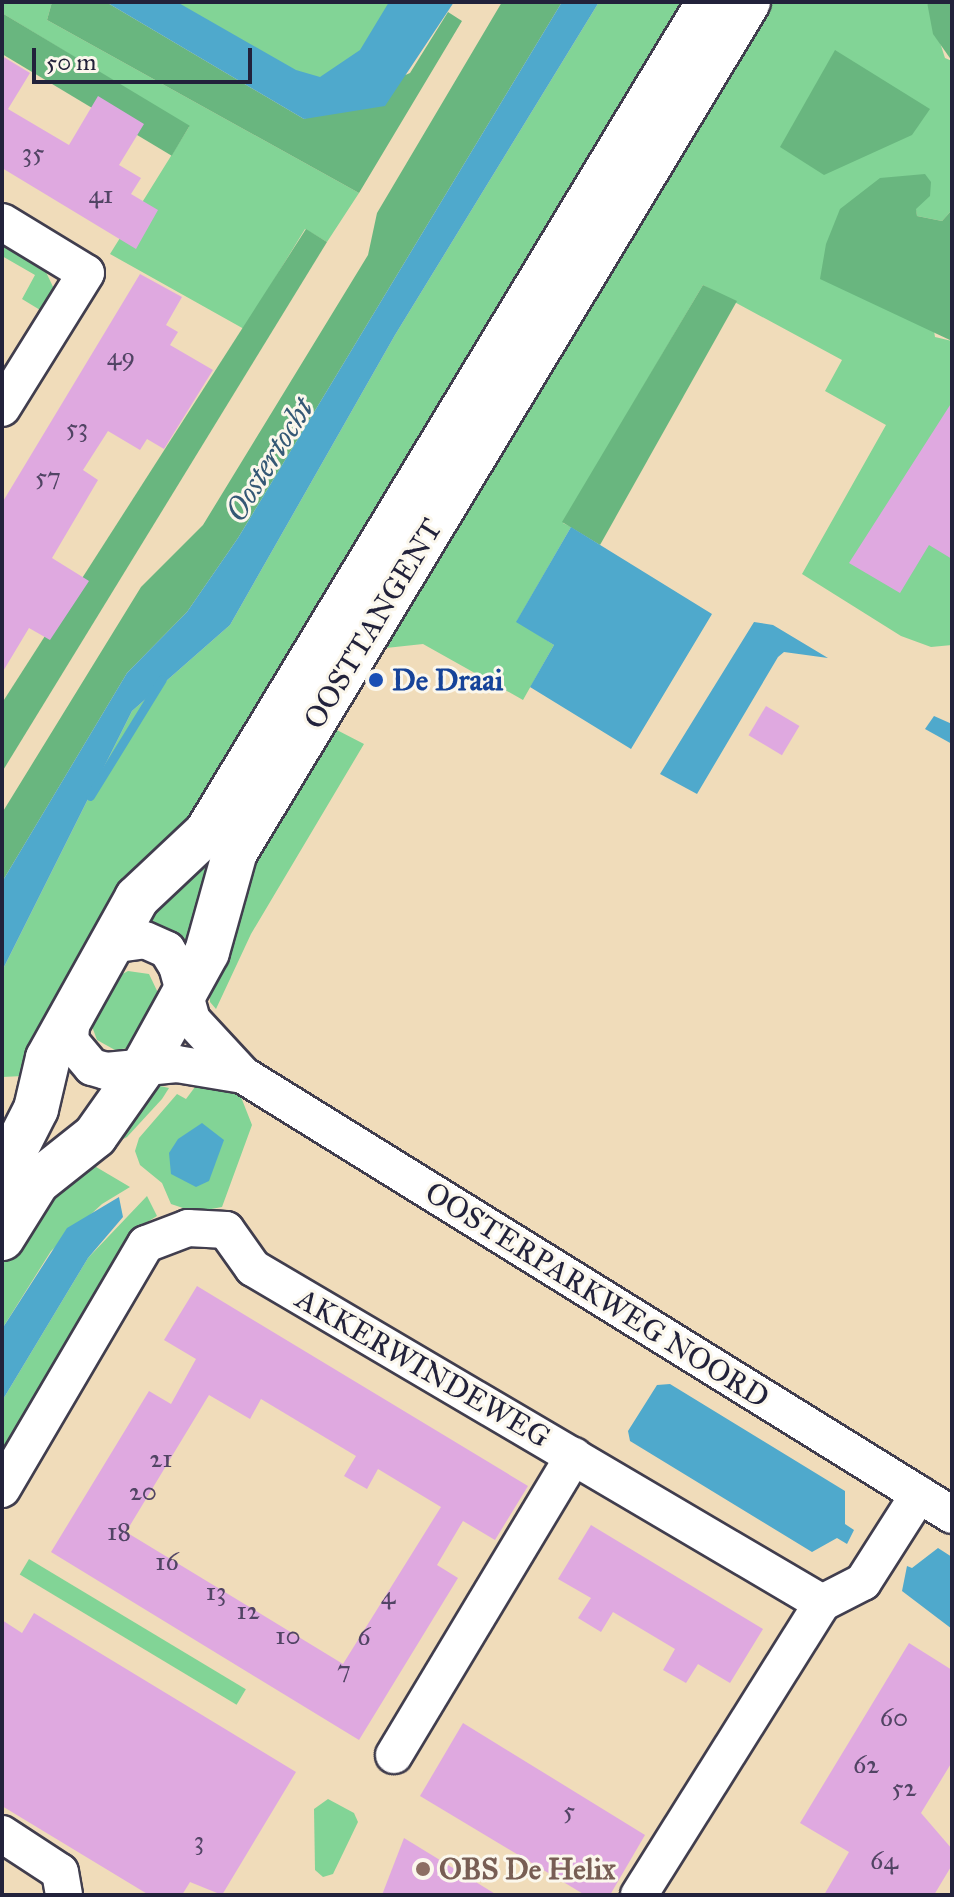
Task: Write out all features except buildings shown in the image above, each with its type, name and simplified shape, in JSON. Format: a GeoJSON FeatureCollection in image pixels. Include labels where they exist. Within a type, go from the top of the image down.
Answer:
{"type":"FeatureCollection","features":[{"type":"Feature","properties":{"kind":"main road","name":"OOSTTANGENT"},"geometry":{"type":"LineString","coordinates":[[2,1176],[25,1139],[48,1058],[137,898],[207,832],[709,2]]}},
{"type":"Feature","properties":{"kind":"main road","name":"OOSTTANGENT"},"geometry":{"type":"LineString","coordinates":[[2,1238],[37,1182],[95,1136],[143,1068],[184,996],[218,924],[235,852],[748,2]]}},
{"type":"Feature","properties":{"kind":"street"},"geometry":{"type":"LineString","coordinates":[[2,222],[86,273],[2,408]]}},
{"type":"Feature","properties":{"kind":"street","name":"OOSTERPARKWEG NOORD"},"geometry":{"type":"LineString","coordinates":[[110,945],[145,940],[167,950],[177,966],[192,1020],[243,1075],[952,1515]]}},
{"type":"Feature","properties":{"kind":"street","name":"OOSTERPARKWEG NOORD"},"geometry":{"type":"LineString","coordinates":[[72,1012],[70,1041],[82,1060],[106,1071],[177,1064],[243,1075]]}},
{"type":"Feature","properties":{"kind":"street","name":"AKKERWINDEWEG"},"geometry":{"type":"LineString","coordinates":[[2,1489],[146,1244],[171,1230],[226,1230],[253,1268],[822,1603]]}},
{"type":"Feature","properties":{"kind":"street"},"geometry":{"type":"LineString","coordinates":[[394,1755],[574,1456]]}},
{"type":"Feature","properties":{"kind":"street"},"geometry":{"type":"LineString","coordinates":[[639,1895],[822,1603],[863,1582],[919,1494]]}},
{"type":"Feature","properties":{"kind":"street"},"geometry":{"type":"LineString","coordinates":[[2,1834],[47,1860],[60,1872],[64,1895]]}},
{"type":"Feature","properties":{"kind":"green space"},"geometry":{"type":"Polygon","coordinates":[[[2,2],[52,2],[47,20],[359,193],[327,242],[305,229],[244,329],[110,254],[189,127],[2,13],[2,2]]]}},
{"type":"Feature","properties":{"kind":"green space"},"geometry":{"type":"Polygon","coordinates":[[[52,2],[106,2],[304,119],[410,73],[448,12],[462,21],[359,193],[47,20],[52,2]]]}},
{"type":"Feature","properties":{"kind":"green space"},"geometry":{"type":"Polygon","coordinates":[[[121,2],[435,2],[355,149],[121,2]]]}},
{"type":"Feature","properties":{"kind":"green space"},"geometry":{"type":"Polygon","coordinates":[[[502,2],[562,2],[238,538],[187,612],[127,673],[2,882],[2,813],[141,587],[203,525],[368,255],[377,213],[502,2]]]}},
{"type":"Feature","properties":{"kind":"green space"},"geometry":{"type":"Polygon","coordinates":[[[599,2],[696,2],[326,614],[23,1076],[2,1077],[2,971],[132,711],[230,625],[395,335],[599,2]]]}},
{"type":"Feature","properties":{"kind":"green space"},"geometry":{"type":"Polygon","coordinates":[[[767,2],[927,2],[945,58],[952,61],[952,210],[942,221],[917,216],[909,174],[935,337],[952,341],[952,645],[931,647],[901,636],[802,574],[886,425],[825,391],[842,360],[703,285],[563,523],[571,527],[517,621],[554,645],[523,700],[423,644],[386,648],[404,610],[767,2]]]}},
{"type":"Feature","properties":{"kind":"green space"},"geometry":{"type":"Polygon","coordinates":[[[927,2],[952,2],[952,61],[933,34],[927,2]]]}},
{"type":"Feature","properties":{"kind":"green space"},"geometry":{"type":"Polygon","coordinates":[[[2,13],[190,126],[172,156],[2,54],[2,13]]]}},
{"type":"Feature","properties":{"kind":"green space"},"geometry":{"type":"Polygon","coordinates":[[[835,50],[930,109],[912,135],[824,175],[780,147],[835,50]]]}},
{"type":"Feature","properties":{"kind":"green space"},"geometry":{"type":"Polygon","coordinates":[[[925,174],[931,182],[930,196],[916,209],[917,216],[942,221],[952,210],[952,341],[820,279],[826,244],[840,209],[880,178],[925,174]]]}},
{"type":"Feature","properties":{"kind":"green space"},"geometry":{"type":"Polygon","coordinates":[[[306,229],[327,242],[2,772],[2,703],[306,229]]]}},
{"type":"Feature","properties":{"kind":"green space"},"geometry":{"type":"Polygon","coordinates":[[[2,245],[46,272],[55,291],[45,313],[22,299],[35,275],[2,256],[2,245]]]}},
{"type":"Feature","properties":{"kind":"green space"},"geometry":{"type":"Polygon","coordinates":[[[703,285],[737,301],[600,545],[562,522],[703,285]]]}},
{"type":"Feature","properties":{"kind":"green space"},"geometry":{"type":"Polygon","coordinates":[[[333,728],[364,744],[251,934],[216,1009],[210,1002],[210,978],[239,876],[333,728]]]}},
{"type":"Feature","properties":{"kind":"green space"},"geometry":{"type":"Polygon","coordinates":[[[236,805],[197,955],[150,928],[141,912],[236,805]]]}},
{"type":"Feature","properties":{"kind":"green space"},"geometry":{"type":"Polygon","coordinates":[[[128,971],[149,974],[160,997],[135,1047],[115,1050],[97,1040],[90,1021],[113,979],[128,971]]]}},
{"type":"Feature","properties":{"kind":"green space"},"geometry":{"type":"Polygon","coordinates":[[[201,1079],[230,1086],[241,1097],[252,1125],[222,1207],[195,1212],[171,1204],[162,1183],[140,1165],[135,1151],[139,1138],[177,1094],[186,1099],[201,1079]]]}},
{"type":"Feature","properties":{"kind":"green space"},"geometry":{"type":"Polygon","coordinates":[[[160,1086],[169,1088],[162,1099],[127,1137],[115,1143],[149,1090],[160,1086]]]}},
{"type":"Feature","properties":{"kind":"green space"},"geometry":{"type":"Polygon","coordinates":[[[86,1161],[130,1187],[102,1204],[51,1251],[2,1329],[2,1263],[34,1210],[86,1161]]]}},
{"type":"Feature","properties":{"kind":"green space"},"geometry":{"type":"Polygon","coordinates":[[[147,1196],[157,1216],[144,1224],[2,1458],[2,1401],[88,1258],[147,1196]]]}},
{"type":"Feature","properties":{"kind":"green space"},"geometry":{"type":"Polygon","coordinates":[[[29,1559],[246,1689],[237,1705],[20,1574],[29,1559]]]}},
{"type":"Feature","properties":{"kind":"green space"},"geometry":{"type":"Polygon","coordinates":[[[328,1799],[354,1813],[358,1822],[333,1874],[323,1877],[315,1870],[314,1809],[328,1799]]]}},
{"type":"Feature","properties":{"kind":"water"},"geometry":{"type":"Polygon","coordinates":[[[106,2],[177,2],[296,70],[320,77],[360,50],[389,2],[454,2],[385,106],[304,119],[106,2]]]}},
{"type":"Feature","properties":{"kind":"water"},"geometry":{"type":"Polygon","coordinates":[[[562,2],[599,2],[395,335],[230,625],[132,711],[2,971],[2,882],[127,673],[187,612],[238,538],[562,2]]]}},
{"type":"Feature","properties":{"kind":"water"},"geometry":{"type":"Polygon","coordinates":[[[571,527],[712,614],[631,749],[530,687],[554,645],[516,622],[571,527]]]}},
{"type":"Feature","properties":{"kind":"water"},"geometry":{"type":"Polygon","coordinates":[[[754,622],[773,625],[828,658],[784,652],[778,657],[697,794],[660,774],[754,622]]]}},
{"type":"Feature","properties":{"kind":"water"},"geometry":{"type":"Polygon","coordinates":[[[934,716],[952,724],[952,744],[925,729],[934,716]]]}},
{"type":"Feature","properties":{"kind":"water"},"geometry":{"type":"Polygon","coordinates":[[[202,1123],[224,1140],[209,1181],[196,1187],[171,1174],[169,1153],[178,1139],[202,1123]]]}},
{"type":"Feature","properties":{"kind":"water"},"geometry":{"type":"Polygon","coordinates":[[[119,1197],[123,1217],[88,1258],[2,1401],[2,1329],[67,1228],[119,1197]]]}},
{"type":"Feature","properties":{"kind":"water"},"geometry":{"type":"Polygon","coordinates":[[[670,1384],[845,1491],[845,1524],[854,1530],[847,1544],[837,1538],[812,1552],[630,1441],[628,1431],[657,1385],[670,1384]]]}},
{"type":"Feature","properties":{"kind":"water"},"geometry":{"type":"Polygon","coordinates":[[[938,1548],[952,1557],[952,1629],[902,1591],[907,1566],[912,1568],[938,1548]]]}},
{"type":"Feature","properties":{"kind":"waterway","name":"Oostertocht"},"geometry":{"type":"LineString","coordinates":[[90,796],[162,679]]}},
{"type":"Feature","properties":{"kind":"place","name":"De Draai"},"geometry":{"type":"Point","coordinates":[376,680]}},
{"type":"Feature","properties":{"kind":"place","name":"OBS De Helix"},"geometry":{"type":"Point","coordinates":[423,1869]}}]}
